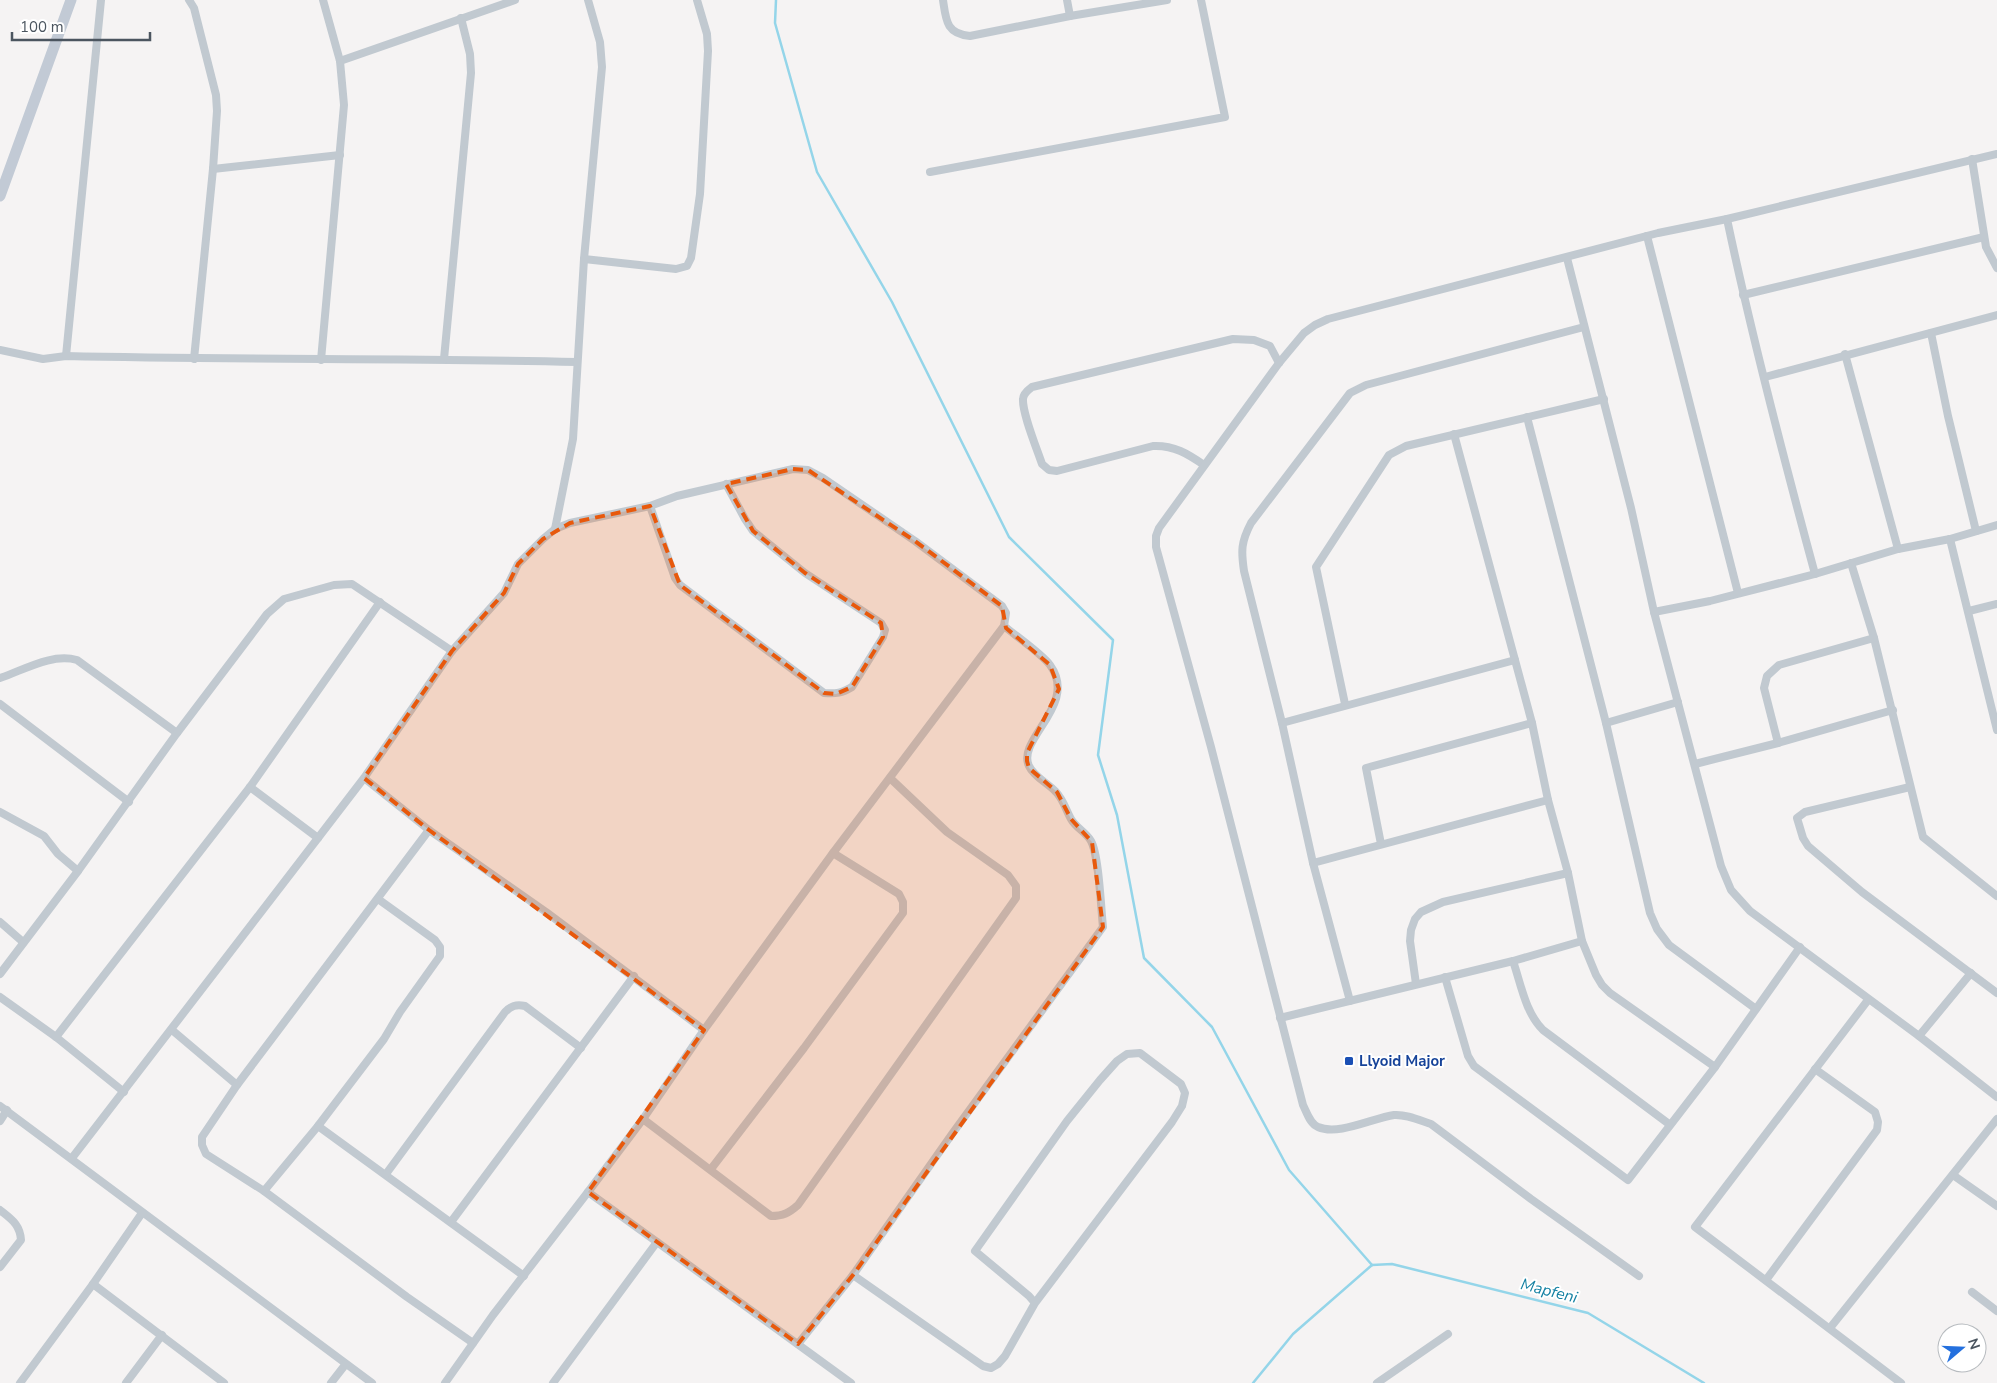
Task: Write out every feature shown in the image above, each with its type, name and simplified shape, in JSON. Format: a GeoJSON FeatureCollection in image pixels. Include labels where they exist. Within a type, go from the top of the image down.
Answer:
{"type":"FeatureCollection","features":[{"type":"Feature","properties":{"kind":"street"},"geometry":{"type":"LineString","coordinates":[[0,196],[71,0]]}},
{"type":"Feature","properties":{"kind":"street"},"geometry":{"type":"LineString","coordinates":[[66,356],[101,0]]}},
{"type":"Feature","properties":{"kind":"street"},"geometry":{"type":"LineString","coordinates":[[189,0],[194,8],[216,95],[217,110],[214,169],[194,359]]}},
{"type":"Feature","properties":{"kind":"street"},"geometry":{"type":"LineString","coordinates":[[321,360],[344,105],[340,61],[323,0]]}},
{"type":"Feature","properties":{"kind":"street"},"geometry":{"type":"LineString","coordinates":[[340,61],[515,0]]}},
{"type":"Feature","properties":{"kind":"street"},"geometry":{"type":"LineString","coordinates":[[555,529],[573,439],[584,259],[602,67],[600,42],[588,0]]}},
{"type":"Feature","properties":{"kind":"street"},"geometry":{"type":"LineString","coordinates":[[584,259],[676,269],[686,266],[691,258],[700,194],[708,51],[708,34],[698,0]]}},
{"type":"Feature","properties":{"kind":"street"},"geometry":{"type":"LineString","coordinates":[[942,0],[946,19],[951,30],[958,35],[970,36],[1070,16],[1167,0]]}},
{"type":"Feature","properties":{"kind":"street"},"geometry":{"type":"LineString","coordinates":[[1067,0],[1070,16]]}},
{"type":"Feature","properties":{"kind":"street"},"geometry":{"type":"LineString","coordinates":[[930,172],[1226,117],[1200,0]]}},
{"type":"Feature","properties":{"kind":"street"},"geometry":{"type":"LineString","coordinates":[[444,359],[471,73],[470,54],[461,18]]}},
{"type":"Feature","properties":{"kind":"street"},"geometry":{"type":"LineString","coordinates":[[1640,1276],[1531,1199],[1431,1124],[1414,1117],[1395,1115],[1345,1127],[1328,1129],[1317,1127],[1309,1118],[1303,1105],[1211,747],[1156,547],[1156,536],[1159,528],[1279,363],[1304,333],[1328,319],[1647,236],[1727,219],[1997,154]]}},
{"type":"Feature","properties":{"kind":"street"},"geometry":{"type":"LineString","coordinates":[[214,169],[340,155]]}},
{"type":"Feature","properties":{"kind":"street"},"geometry":{"type":"LineString","coordinates":[[1972,159],[1984,237],[1991,259],[1997,266]]}},
{"type":"Feature","properties":{"kind":"street"},"geometry":{"type":"LineString","coordinates":[[1727,219],[1743,295],[1765,377],[1774,423],[1815,574]]}},
{"type":"Feature","properties":{"kind":"street"},"geometry":{"type":"LineString","coordinates":[[1647,236],[1738,593]]}},
{"type":"Feature","properties":{"kind":"street"},"geometry":{"type":"LineString","coordinates":[[1743,295],[1984,237]]}},
{"type":"Feature","properties":{"kind":"street"},"geometry":{"type":"LineString","coordinates":[[1567,258],[1604,398],[1654,612],[1721,866],[1731,890],[1750,911],[1919,1036],[1997,1097]]}},
{"type":"Feature","properties":{"kind":"street"},"geometry":{"type":"LineString","coordinates":[[1765,377],[1845,354],[1997,315]]}},
{"type":"Feature","properties":{"kind":"street"},"geometry":{"type":"LineString","coordinates":[[1350,1001],[1313,863],[1282,723],[1244,571],[1241,550],[1244,536],[1251,523],[1350,393],[1366,385],[1584,327]]}},
{"type":"Feature","properties":{"kind":"street"},"geometry":{"type":"LineString","coordinates":[[1931,333],[1948,416],[1976,531]]}},
{"type":"Feature","properties":{"kind":"street"},"geometry":{"type":"LineString","coordinates":[[1204,465],[1187,453],[1175,448],[1153,446],[1057,471],[1049,470],[1042,464],[1025,411],[1024,394],[1032,387],[1233,339],[1254,340],[1270,346],[1279,363]]}},
{"type":"Feature","properties":{"kind":"street"},"geometry":{"type":"LineString","coordinates":[[0,350],[43,358],[66,356],[577,362]]}},
{"type":"Feature","properties":{"kind":"street"},"geometry":{"type":"LineString","coordinates":[[1845,354],[1898,548]]}},
{"type":"Feature","properties":{"kind":"street"},"geometry":{"type":"LineString","coordinates":[[1345,704],[1316,566],[1389,455],[1406,446],[1604,398]]}},
{"type":"Feature","properties":{"kind":"street"},"geometry":{"type":"LineString","coordinates":[[1527,417],[1606,723],[1650,913],[1657,929],[1669,944],[1756,1009]]}},
{"type":"Feature","properties":{"kind":"street"},"geometry":{"type":"LineString","coordinates":[[1454,434],[1532,723],[1548,800],[1568,873],[1582,941],[1596,975],[1602,986],[1715,1067]]}},
{"type":"Feature","properties":{"kind":"street"},"geometry":{"type":"LineString","coordinates":[[72,1158],[364,778],[452,651],[504,593],[518,564],[555,529],[570,523],[650,506],[677,496],[793,469],[808,470],[823,478],[915,541],[1002,606],[1006,613],[1004,626],[833,853],[704,1030],[643,1119],[473,1343],[445,1383]]}},
{"type":"Feature","properties":{"kind":"street"},"geometry":{"type":"LineString","coordinates":[[650,506],[675,578],[680,585],[824,693],[836,694],[844,692],[852,687],[883,637],[885,630],[881,623],[805,573],[753,531],[744,519],[726,484]]}},
{"type":"Feature","properties":{"kind":"street"},"geometry":{"type":"LineString","coordinates":[[1654,612],[1815,574],[1898,548],[1950,539],[1997,525]]}},
{"type":"Feature","properties":{"kind":"street"},"geometry":{"type":"LineString","coordinates":[[1950,539],[1997,730]]}},
{"type":"Feature","properties":{"kind":"street"},"geometry":{"type":"LineString","coordinates":[[1851,563],[1874,638],[1893,710],[1923,837],[1997,896]]}},
{"type":"Feature","properties":{"kind":"street"},"geometry":{"type":"LineString","coordinates":[[0,974],[267,614],[284,599],[344,584],[352,584],[452,651]]}},
{"type":"Feature","properties":{"kind":"street"},"geometry":{"type":"LineString","coordinates":[[56,1037],[250,787],[380,602]]}},
{"type":"Feature","properties":{"kind":"street"},"geometry":{"type":"LineString","coordinates":[[1969,610],[1997,604]]}},
{"type":"Feature","properties":{"kind":"street"},"geometry":{"type":"LineString","coordinates":[[798,1344],[853,1275],[952,1134],[1103,928],[1097,869],[1092,842],[1071,819],[1057,792],[1029,768],[1027,761],[1027,753],[1054,702],[1059,688],[1057,679],[1050,665],[1004,626]]}},
{"type":"Feature","properties":{"kind":"street"},"geometry":{"type":"LineString","coordinates":[[1778,743],[1764,688],[1767,676],[1779,664],[1874,638]]}},
{"type":"Feature","properties":{"kind":"street"},"geometry":{"type":"LineString","coordinates":[[0,678],[55,658],[66,657],[77,660],[177,733]]}},
{"type":"Feature","properties":{"kind":"street"},"geometry":{"type":"LineString","coordinates":[[1282,723],[1345,704],[1515,660]]}},
{"type":"Feature","properties":{"kind":"street"},"geometry":{"type":"LineString","coordinates":[[1606,723],[1678,702]]}},
{"type":"Feature","properties":{"kind":"street"},"geometry":{"type":"LineString","coordinates":[[0,704],[129,802]]}},
{"type":"Feature","properties":{"kind":"street"},"geometry":{"type":"LineString","coordinates":[[1695,764],[1778,743],[1893,710]]}},
{"type":"Feature","properties":{"kind":"street"},"geometry":{"type":"LineString","coordinates":[[1381,844],[1366,768],[1532,723]]}},
{"type":"Feature","properties":{"kind":"street"},"geometry":{"type":"LineString","coordinates":[[364,778],[428,830],[634,976],[704,1030]]}},
{"type":"Feature","properties":{"kind":"street"},"geometry":{"type":"LineString","coordinates":[[643,1119],[771,1216],[781,1216],[790,1212],[798,1205],[1016,898],[1016,886],[1008,875],[947,832],[890,778]]}},
{"type":"Feature","properties":{"kind":"street"},"geometry":{"type":"LineString","coordinates":[[250,787],[318,838]]}},
{"type":"Feature","properties":{"kind":"street"},"geometry":{"type":"LineString","coordinates":[[1910,787],[1805,812],[1797,818],[1803,838],[1808,846],[1862,892],[1997,993]]}},
{"type":"Feature","properties":{"kind":"street"},"geometry":{"type":"LineString","coordinates":[[1313,863],[1548,800]]}},
{"type":"Feature","properties":{"kind":"street"},"geometry":{"type":"LineString","coordinates":[[0,812],[44,836],[58,854],[78,871]]}},
{"type":"Feature","properties":{"kind":"street"},"geometry":{"type":"LineString","coordinates":[[428,830],[378,900],[237,1085],[202,1137],[202,1145],[206,1154],[264,1191],[407,1297],[473,1343]]}},
{"type":"Feature","properties":{"kind":"street"},"geometry":{"type":"LineString","coordinates":[[711,1170],[804,1048],[903,912],[903,902],[899,894],[833,853]]}},
{"type":"Feature","properties":{"kind":"street"},"geometry":{"type":"LineString","coordinates":[[1416,984],[1410,941],[1415,919],[1421,912],[1443,902],[1568,873]]}},
{"type":"Feature","properties":{"kind":"street"},"geometry":{"type":"LineString","coordinates":[[264,1191],[318,1126],[384,1039],[400,1012],[440,956],[440,947],[435,940],[378,900]]}},
{"type":"Feature","properties":{"kind":"street"},"geometry":{"type":"LineString","coordinates":[[0,922],[23,942]]}},
{"type":"Feature","properties":{"kind":"street"},"geometry":{"type":"LineString","coordinates":[[1280,1018],[1513,961],[1582,941]]}},
{"type":"Feature","properties":{"kind":"street"},"geometry":{"type":"LineString","coordinates":[[1445,977],[1468,1056],[1474,1066],[1628,1180],[1669,1124],[1715,1067],[1800,947]]}},
{"type":"Feature","properties":{"kind":"street"},"geometry":{"type":"LineString","coordinates":[[1513,961],[1530,1013],[1535,1022],[1543,1030],[1669,1124]]}},
{"type":"Feature","properties":{"kind":"street"},"geometry":{"type":"LineString","coordinates":[[1919,1036],[1971,973]]}},
{"type":"Feature","properties":{"kind":"street"},"geometry":{"type":"LineString","coordinates":[[451,1222],[634,976]]}},
{"type":"Feature","properties":{"kind":"street"},"geometry":{"type":"LineString","coordinates":[[0,997],[56,1037],[124,1092]]}},
{"type":"Feature","properties":{"kind":"street"},"geometry":{"type":"LineString","coordinates":[[1868,1000],[1694,1228],[1766,1280],[1901,1383]]}},
{"type":"Feature","properties":{"kind":"street"},"geometry":{"type":"LineString","coordinates":[[386,1174],[511,1006],[524,1006],[581,1048]]}},
{"type":"Feature","properties":{"kind":"street"},"geometry":{"type":"LineString","coordinates":[[172,1030],[237,1085]]}},
{"type":"Feature","properties":{"kind":"street"},"geometry":{"type":"LineString","coordinates":[[853,1275],[983,1366],[991,1368],[998,1364],[1005,1356],[1034,1303],[1172,1122],[1182,1106],[1185,1093],[1181,1084],[1140,1053],[1128,1054],[1117,1061],[1100,1080],[1068,1121],[976,1251],[1029,1296],[1034,1303]]}},
{"type":"Feature","properties":{"kind":"street"},"geometry":{"type":"LineString","coordinates":[[1766,1280],[1877,1130],[1878,1122],[1875,1112],[1815,1069]]}},
{"type":"Feature","properties":{"kind":"street"},"geometry":{"type":"LineString","coordinates":[[0,1106],[72,1158],[142,1213],[345,1365],[372,1383]]}},
{"type":"Feature","properties":{"kind":"street"},"geometry":{"type":"LineString","coordinates":[[0,1121],[8,1110]]}},
{"type":"Feature","properties":{"kind":"street"},"geometry":{"type":"LineString","coordinates":[[1830,1328],[1997,1119]]}},
{"type":"Feature","properties":{"kind":"street"},"geometry":{"type":"LineString","coordinates":[[318,1126],[524,1276]]}},
{"type":"Feature","properties":{"kind":"street"},"geometry":{"type":"LineString","coordinates":[[1953,1175],[1997,1206]]}},
{"type":"Feature","properties":{"kind":"street"},"geometry":{"type":"LineString","coordinates":[[588,1192],[850,1383]]}},
{"type":"Feature","properties":{"kind":"street"},"geometry":{"type":"LineString","coordinates":[[0,1210],[15,1222],[20,1230],[21,1240],[0,1267]]}},
{"type":"Feature","properties":{"kind":"street"},"geometry":{"type":"LineString","coordinates":[[20,1383],[93,1284],[142,1213]]}},
{"type":"Feature","properties":{"kind":"street"},"geometry":{"type":"LineString","coordinates":[[553,1383],[657,1242]]}},
{"type":"Feature","properties":{"kind":"street"},"geometry":{"type":"LineString","coordinates":[[93,1284],[224,1383]]}},
{"type":"Feature","properties":{"kind":"street"},"geometry":{"type":"LineString","coordinates":[[1972,1292],[1997,1311]]}},
{"type":"Feature","properties":{"kind":"street"},"geometry":{"type":"LineString","coordinates":[[1377,1383],[1448,1334]]}},
{"type":"Feature","properties":{"kind":"street"},"geometry":{"type":"LineString","coordinates":[[126,1383],[162,1335]]}},
{"type":"Feature","properties":{"kind":"street"},"geometry":{"type":"LineString","coordinates":[[331,1383],[345,1365]]}},
{"type":"Feature","properties":{"kind":"highlighted area"},"geometry":{"type":"Polygon","coordinates":[[[793,469],[808,470],[915,541],[1002,606],[1006,628],[1050,665],[1059,689],[1027,753],[1027,761],[1029,768],[1057,792],[1071,819],[1092,842],[1103,927],[853,1275],[798,1344],[588,1192],[704,1030],[429,830],[364,778],[452,651],[504,593],[518,564],[543,539],[570,523],[650,506],[680,585],[824,693],[836,694],[852,687],[883,637],[881,623],[805,573],[753,531],[726,484],[793,469]]]}},
{"type":"Feature","properties":{"kind":"waterway"},"geometry":{"type":"LineString","coordinates":[[776,0],[775,23],[817,172],[892,302],[1009,537],[1113,640],[1098,755],[1117,815],[1144,958],[1212,1027],[1289,1170],[1372,1265]]}},
{"type":"Feature","properties":{"kind":"waterway","name":"Mapfeni"},"geometry":{"type":"LineString","coordinates":[[1372,1265],[1392,1264],[1588,1313],[1704,1383]]}},
{"type":"Feature","properties":{"kind":"waterway"},"geometry":{"type":"LineString","coordinates":[[1253,1383],[1293,1334],[1372,1265]]}},
{"type":"Feature","properties":{"kind":"place","name":"Llyoid Major"},"geometry":{"type":"Point","coordinates":[1349,1061]}}]}
